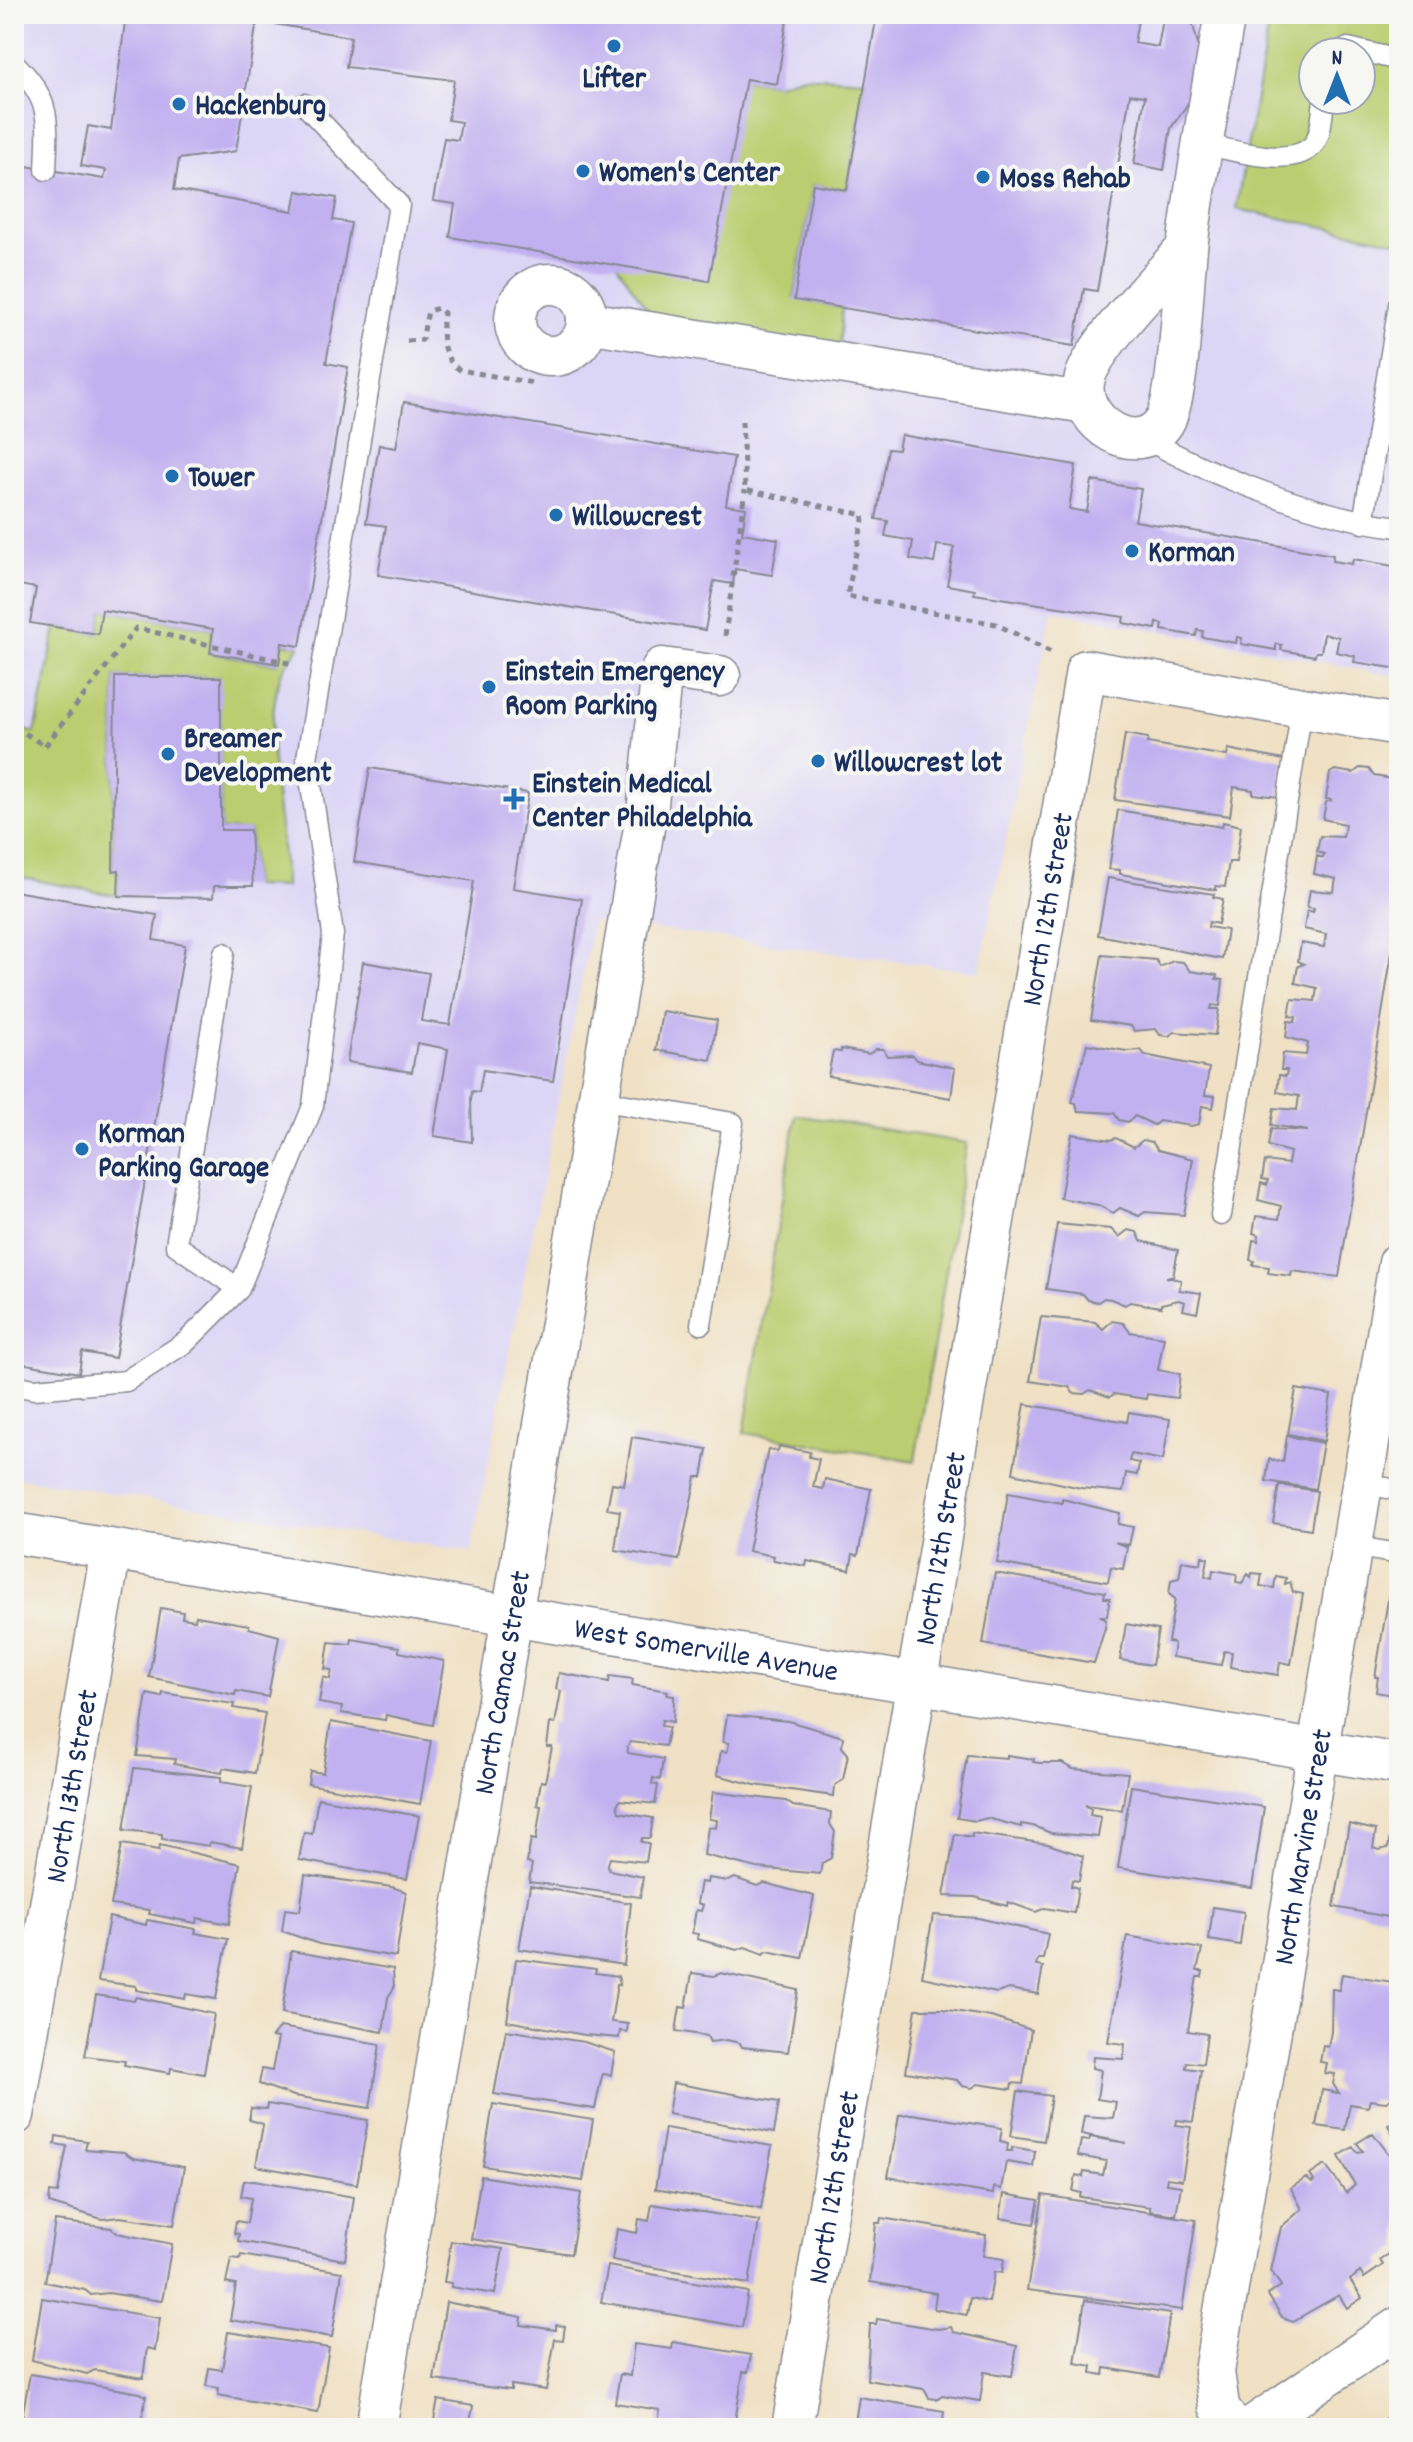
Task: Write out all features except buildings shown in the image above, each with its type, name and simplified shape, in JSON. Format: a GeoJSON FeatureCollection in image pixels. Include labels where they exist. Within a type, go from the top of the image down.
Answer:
{"type":"FeatureCollection","features":[{"type":"Feature","properties":{"kind":"street"},"geometry":{"type":"LineString","coordinates":[[1187,248],[1092,360],[1084,383],[1086,403],[1096,422],[1118,436],[1145,438],[1157,432],[1166,418],[1175,392],[1187,248],[1225,14]]}},
{"type":"Feature","properties":{"kind":"street"},"geometry":{"type":"LineString","coordinates":[[587,322],[1086,403]]}},
{"type":"Feature","properties":{"kind":"street","name":"North Camac Street"},"geometry":{"type":"LineString","coordinates":[[376,2428],[648,804],[662,668],[720,676]]}},
{"type":"Feature","properties":{"kind":"street"},"geometry":{"type":"LineString","coordinates":[[1086,670],[1399,725]]}},
{"type":"Feature","properties":{"kind":"street","name":"North 12th Street"},"geometry":{"type":"LineString","coordinates":[[792,2428],[1086,670]]}},
{"type":"Feature","properties":{"kind":"street","name":"North Marvine Street"},"geometry":{"type":"LineString","coordinates":[[1231,2428],[1219,2406],[1214,2372],[1351,1546],[1380,1487],[1399,1263]]}},
{"type":"Feature","properties":{"kind":"street","name":"West Somerville Avenue"},"geometry":{"type":"LineString","coordinates":[[14,1533],[1399,1764]]}},
{"type":"Feature","properties":{"kind":"street","name":"North 13th Street"},"geometry":{"type":"LineString","coordinates":[[14,2115],[111,1550]]}},
{"type":"Feature","properties":{"kind":"street"},"geometry":{"type":"LineString","coordinates":[[1250,2428],[1399,2327]]}},
{"type":"Feature","properties":{"kind":"lane"},"geometry":{"type":"LineString","coordinates":[[1377,55],[1399,60]]}},
{"type":"Feature","properties":{"kind":"lane"},"geometry":{"type":"LineString","coordinates":[[14,63],[37,85],[48,120],[46,170]]}},
{"type":"Feature","properties":{"kind":"lane"},"geometry":{"type":"LineString","coordinates":[[14,1385],[34,1389],[126,1381],[186,1342],[239,1289],[313,1106],[333,934],[307,758],[399,205],[304,104]]}},
{"type":"Feature","properties":{"kind":"lane"},"geometry":{"type":"LineString","coordinates":[[1202,144],[1271,157],[1296,156],[1312,147],[1319,134],[1322,116]]}},
{"type":"Feature","properties":{"kind":"lane"},"geometry":{"type":"LineString","coordinates":[[1363,523],[1399,305]]}},
{"type":"Feature","properties":{"kind":"lane"},"geometry":{"type":"LineString","coordinates":[[1145,438],[1191,465],[1363,523],[1399,527]]}},
{"type":"Feature","properties":{"kind":"lane"},"geometry":{"type":"LineString","coordinates":[[1221,1215],[1302,708]]}},
{"type":"Feature","properties":{"kind":"lane"},"geometry":{"type":"LineString","coordinates":[[224,953],[176,1245],[239,1289]]}},
{"type":"Feature","properties":{"kind":"lane"},"geometry":{"type":"LineString","coordinates":[[598,1100],[733,1123],[701,1324]]}},
{"type":"Feature","properties":{"kind":"lane"},"geometry":{"type":"LineString","coordinates":[[1351,1546],[1399,1554]]}},
{"type":"Feature","properties":{"kind":"path"},"geometry":{"type":"LineString","coordinates":[[407,341],[422,340],[428,311],[438,308],[444,313],[445,354],[452,366],[533,383]]}},
{"type":"Feature","properties":{"kind":"path"},"geometry":{"type":"LineString","coordinates":[[720,676],[745,490],[742,421]]}},
{"type":"Feature","properties":{"kind":"path"},"geometry":{"type":"LineString","coordinates":[[745,490],[864,515],[847,596],[996,624],[1086,670]]}},
{"type":"Feature","properties":{"kind":"path"},"geometry":{"type":"LineString","coordinates":[[15,727],[45,746],[136,628],[321,671]]}},
{"type":"Feature","properties":{"kind":"shaded area","name":"Einstein Medical Center Philadelphia"},"geometry":{"type":"Polygon","coordinates":[[[14,14],[1399,14],[1399,677],[1052,610],[979,972],[593,921],[471,1552],[14,1477],[14,14]]]}},
{"type":"Feature","properties":{"kind":"green space"},"geometry":{"type":"Polygon","coordinates":[[[1271,14],[1399,14],[1399,242],[1236,209],[1271,14]]]}},
{"type":"Feature","properties":{"kind":"green space"},"geometry":{"type":"Polygon","coordinates":[[[803,76],[866,80],[847,190],[813,185],[794,299],[842,308],[839,350],[654,319],[617,265],[746,79],[777,84],[803,76]]]}},
{"type":"Feature","properties":{"kind":"green space"},"geometry":{"type":"Polygon","coordinates":[[[102,610],[213,629],[210,653],[278,664],[282,643],[300,646],[280,677],[272,729],[285,887],[253,886],[250,831],[221,830],[220,677],[115,677],[113,870],[119,870],[118,896],[14,876],[15,727],[35,733],[56,627],[98,634],[102,610]]]}},
{"type":"Feature","properties":{"kind":"green space"},"geometry":{"type":"Polygon","coordinates":[[[796,1115],[967,1143],[915,1461],[744,1433],[796,1115]]]}},
{"type":"Feature","properties":{"kind":"place","name":"Lifter"},"geometry":{"type":"Point","coordinates":[614,46]}},
{"type":"Feature","properties":{"kind":"place","name":"Hackenburg"},"geometry":{"type":"Point","coordinates":[179,104]}},
{"type":"Feature","properties":{"kind":"place","name":"Women's Center"},"geometry":{"type":"Point","coordinates":[583,171]}},
{"type":"Feature","properties":{"kind":"place","name":"Moss Rehab"},"geometry":{"type":"Point","coordinates":[983,177]}},
{"type":"Feature","properties":{"kind":"place","name":"Tower"},"geometry":{"type":"Point","coordinates":[172,476]}},
{"type":"Feature","properties":{"kind":"place","name":"Willowcrest"},"geometry":{"type":"Point","coordinates":[556,515]}},
{"type":"Feature","properties":{"kind":"place","name":"Korman"},"geometry":{"type":"Point","coordinates":[1132,551]}},
{"type":"Feature","properties":{"kind":"place","name":"Einstein Emergency Room Parking"},"geometry":{"type":"Point","coordinates":[489,687]}},
{"type":"Feature","properties":{"kind":"place","name":"Breamer Development"},"geometry":{"type":"Point","coordinates":[168,754]}},
{"type":"Feature","properties":{"kind":"place","name":"Willowcrest lot"},"geometry":{"type":"Point","coordinates":[818,761]}},
{"type":"Feature","properties":{"kind":"place","name":"Einstein Medical Center Philadelphia"},"geometry":{"type":"Point","coordinates":[514,799]}},
{"type":"Feature","properties":{"kind":"place","name":"Korman Parking Garage"},"geometry":{"type":"Point","coordinates":[82,1149]}}]}
